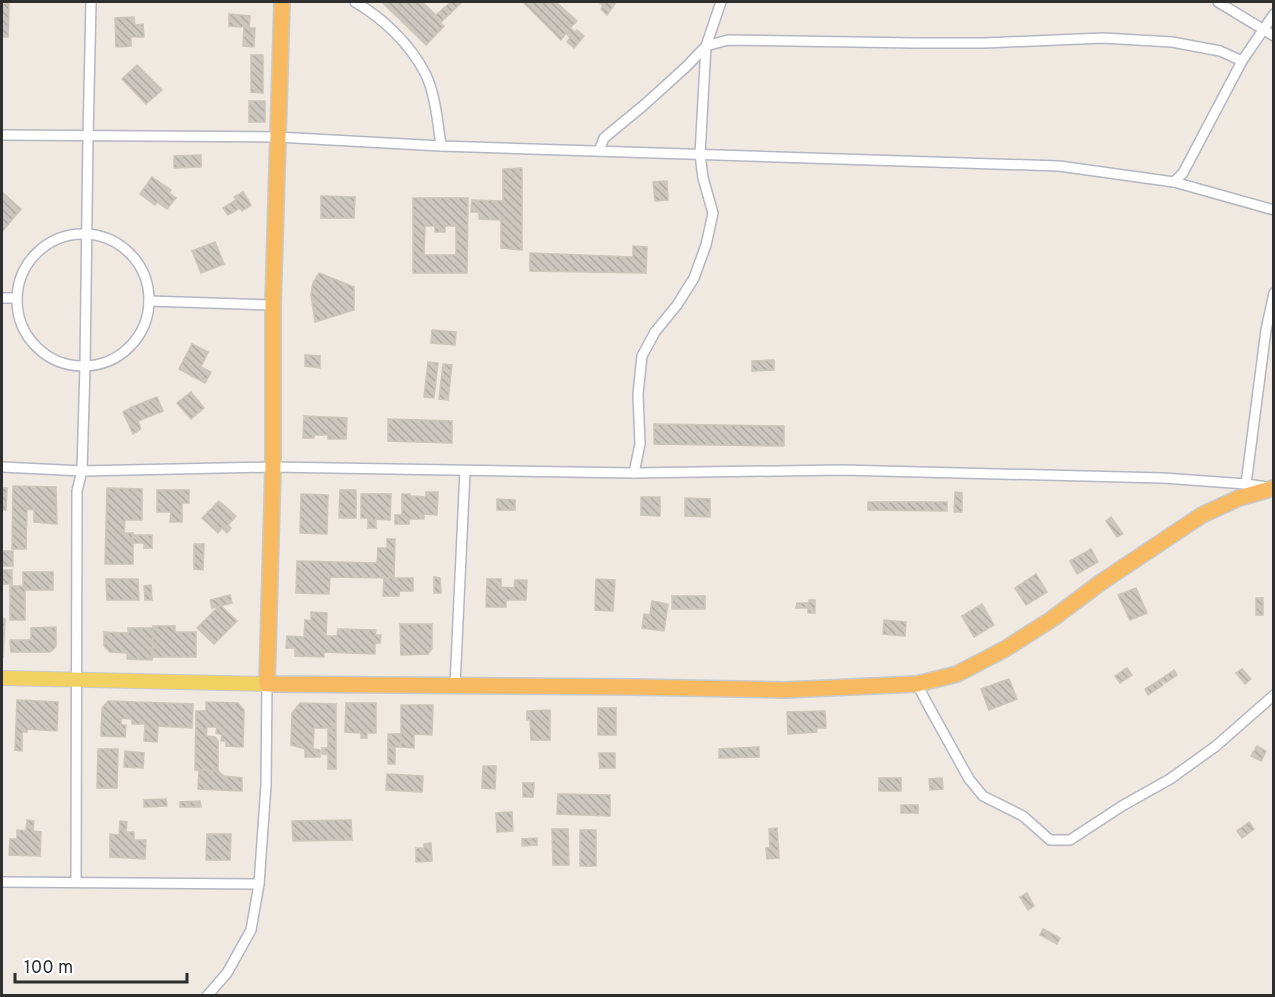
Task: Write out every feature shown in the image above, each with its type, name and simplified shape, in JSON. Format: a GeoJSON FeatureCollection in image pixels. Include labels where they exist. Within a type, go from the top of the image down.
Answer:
{"type":"FeatureCollection","features":[{"type":"Feature","properties":{"kind":"highway"},"geometry":{"type":"LineString","coordinates":[[282,2],[273,305],[273,467],[267,684],[784,690],[917,684],[957,674],[1005,649],[1202,515],[1239,498],[1273,489]]}},
{"type":"Feature","properties":{"kind":"main road"},"geometry":{"type":"LineString","coordinates":[[2,678],[267,684]]}},
{"type":"Feature","properties":{"kind":"street"},"geometry":{"type":"LineString","coordinates":[[76,881],[77,491],[82,471],[92,2]]}},
{"type":"Feature","properties":{"kind":"street"},"geometry":{"type":"LineString","coordinates":[[355,2],[367,8],[396,33],[426,75],[441,146]]}},
{"type":"Feature","properties":{"kind":"street"},"geometry":{"type":"LineString","coordinates":[[634,473],[639,444],[638,394],[642,356],[655,332],[677,305],[694,278],[706,245],[713,213],[703,178],[700,154],[706,46],[721,2]]}},
{"type":"Feature","properties":{"kind":"street"},"geometry":{"type":"LineString","coordinates":[[1218,2],[1274,36]]}},
{"type":"Feature","properties":{"kind":"street"},"geometry":{"type":"LineString","coordinates":[[1174,182],[1183,173],[1242,61],[1274,14]]}},
{"type":"Feature","properties":{"kind":"street"},"geometry":{"type":"LineString","coordinates":[[599,151],[604,138],[653,97],[706,46],[728,40],[950,43],[1102,38],[1172,42],[1220,51],[1242,61]]}},
{"type":"Feature","properties":{"kind":"street"},"geometry":{"type":"LineString","coordinates":[[2,135],[277,137],[441,146],[1059,166],[1174,182],[1274,210]]}},
{"type":"Feature","properties":{"kind":"street"},"geometry":{"type":"LineString","coordinates":[[87,234],[110,240],[128,252],[142,269],[149,301],[141,332],[127,349],[108,361],[85,366],[55,360],[37,347],[20,320],[16,298],[17,287],[25,267],[38,250],[57,238],[87,234]]}},
{"type":"Feature","properties":{"kind":"street"},"geometry":{"type":"LineString","coordinates":[[1245,484],[1266,330],[1274,292]]}},
{"type":"Feature","properties":{"kind":"street"},"geometry":{"type":"LineString","coordinates":[[2,298],[16,298]]}},
{"type":"Feature","properties":{"kind":"street"},"geometry":{"type":"LineString","coordinates":[[149,301],[273,305]]}},
{"type":"Feature","properties":{"kind":"street"},"geometry":{"type":"LineString","coordinates":[[2,467],[82,471],[273,467],[634,473],[841,470],[1162,478],[1245,484],[1273,489]]}},
{"type":"Feature","properties":{"kind":"street"},"geometry":{"type":"LineString","coordinates":[[455,685],[465,471]]}},
{"type":"Feature","properties":{"kind":"street"},"geometry":{"type":"LineString","coordinates":[[207,996],[227,974],[251,930],[259,884],[266,785],[267,684]]}},
{"type":"Feature","properties":{"kind":"street"},"geometry":{"type":"LineString","coordinates":[[917,684],[976,788],[983,796],[1023,816],[1050,840],[1070,840],[1122,806],[1170,779],[1216,746],[1274,695]]}},
{"type":"Feature","properties":{"kind":"street"},"geometry":{"type":"LineString","coordinates":[[2,882],[259,884]]}},
{"type":"Feature","properties":{"kind":"building"},"geometry":{"type":"Polygon","coordinates":[[[382,2],[422,2],[436,15],[451,2],[462,2],[440,23],[444,26],[426,45],[382,2]]]}},
{"type":"Feature","properties":{"kind":"building"},"geometry":{"type":"Polygon","coordinates":[[[523,2],[556,2],[577,21],[570,28],[584,36],[574,48],[567,42],[570,38],[566,33],[561,40],[523,2]]]}},
{"type":"Feature","properties":{"kind":"building"},"geometry":{"type":"Polygon","coordinates":[[[599,2],[616,2],[607,15],[601,9],[603,6],[599,2]]]}},
{"type":"Feature","properties":{"kind":"building"},"geometry":{"type":"Polygon","coordinates":[[[2,3],[9,4],[8,37],[2,37],[2,3]]]}},
{"type":"Feature","properties":{"kind":"building"},"geometry":{"type":"Polygon","coordinates":[[[229,14],[250,16],[249,28],[255,28],[254,47],[243,46],[244,27],[229,26],[229,14]]]}},
{"type":"Feature","properties":{"kind":"building"},"geometry":{"type":"Polygon","coordinates":[[[134,17],[135,25],[143,24],[144,37],[131,37],[131,46],[116,47],[115,18],[134,17]]]}},
{"type":"Feature","properties":{"kind":"building"},"geometry":{"type":"Polygon","coordinates":[[[251,55],[263,55],[263,93],[251,92],[251,55]]]}},
{"type":"Feature","properties":{"kind":"building"},"geometry":{"type":"Polygon","coordinates":[[[137,65],[162,90],[146,104],[122,79],[137,65]]]}},
{"type":"Feature","properties":{"kind":"building"},"geometry":{"type":"Polygon","coordinates":[[[249,101],[265,101],[265,122],[249,122],[249,101]]]}},
{"type":"Feature","properties":{"kind":"building"},"geometry":{"type":"Polygon","coordinates":[[[201,155],[201,167],[174,168],[174,156],[201,155]]]}},
{"type":"Feature","properties":{"kind":"building"},"geometry":{"type":"Polygon","coordinates":[[[522,168],[522,250],[501,248],[501,220],[479,219],[479,212],[471,212],[472,200],[503,201],[503,169],[522,168]]]}},
{"type":"Feature","properties":{"kind":"building"},"geometry":{"type":"Polygon","coordinates":[[[152,177],[171,190],[169,193],[176,198],[167,209],[157,202],[155,205],[140,194],[152,177]]]}},
{"type":"Feature","properties":{"kind":"building"},"geometry":{"type":"Polygon","coordinates":[[[667,181],[668,200],[655,201],[653,182],[667,181]]]}},
{"type":"Feature","properties":{"kind":"building"},"geometry":{"type":"Polygon","coordinates":[[[2,192],[21,209],[2,232],[2,192]]]}},
{"type":"Feature","properties":{"kind":"building"},"geometry":{"type":"Polygon","coordinates":[[[243,192],[251,205],[242,211],[240,208],[228,215],[223,208],[236,200],[234,197],[243,192]]]}},
{"type":"Feature","properties":{"kind":"building"},"geometry":{"type":"Polygon","coordinates":[[[321,196],[355,197],[354,218],[321,218],[321,196]]]}},
{"type":"Feature","properties":{"kind":"building"},"geometry":{"type":"Polygon","coordinates":[[[413,198],[468,198],[467,273],[413,273],[413,198]],[[425,226],[424,255],[456,255],[456,226],[445,226],[445,232],[435,232],[435,226],[425,226]]]}},
{"type":"Feature","properties":{"kind":"building"},"geometry":{"type":"Polygon","coordinates":[[[215,242],[224,264],[201,273],[192,251],[215,242]]]}},
{"type":"Feature","properties":{"kind":"building"},"geometry":{"type":"Polygon","coordinates":[[[633,246],[647,247],[646,273],[530,271],[530,253],[633,257],[633,246]]]}},
{"type":"Feature","properties":{"kind":"building"},"geometry":{"type":"Polygon","coordinates":[[[319,273],[354,287],[354,310],[315,322],[311,295],[313,283],[319,273]]]}},
{"type":"Feature","properties":{"kind":"building"},"geometry":{"type":"Polygon","coordinates":[[[432,330],[456,332],[455,345],[431,343],[432,330]]]}},
{"type":"Feature","properties":{"kind":"building"},"geometry":{"type":"Polygon","coordinates":[[[192,344],[208,352],[201,367],[211,372],[205,383],[179,369],[192,344]]]}},
{"type":"Feature","properties":{"kind":"building"},"geometry":{"type":"Polygon","coordinates":[[[305,355],[320,356],[320,368],[305,366],[305,355]]]}},
{"type":"Feature","properties":{"kind":"building"},"geometry":{"type":"Polygon","coordinates":[[[774,360],[774,370],[752,371],[752,361],[774,360]]]}},
{"type":"Feature","properties":{"kind":"building"},"geometry":{"type":"Polygon","coordinates":[[[428,362],[438,363],[434,398],[424,397],[428,362]]]}},
{"type":"Feature","properties":{"kind":"building"},"geometry":{"type":"Polygon","coordinates":[[[443,364],[452,365],[448,400],[439,399],[443,364]]]}},
{"type":"Feature","properties":{"kind":"building"},"geometry":{"type":"Polygon","coordinates":[[[191,392],[204,408],[191,419],[177,403],[191,392]]]}},
{"type":"Feature","properties":{"kind":"building"},"geometry":{"type":"Polygon","coordinates":[[[157,397],[163,411],[138,421],[141,429],[133,434],[123,412],[157,397]]]}},
{"type":"Feature","properties":{"kind":"building"},"geometry":{"type":"Polygon","coordinates":[[[304,416],[347,418],[346,439],[328,439],[328,435],[303,438],[304,416]]]}},
{"type":"Feature","properties":{"kind":"building"},"geometry":{"type":"Polygon","coordinates":[[[388,419],[452,421],[452,443],[388,441],[388,419]]]}},
{"type":"Feature","properties":{"kind":"building"},"geometry":{"type":"Polygon","coordinates":[[[654,424],[784,426],[784,446],[654,444],[654,424]]]}},
{"type":"Feature","properties":{"kind":"building"},"geometry":{"type":"Polygon","coordinates":[[[13,486],[56,487],[57,524],[34,522],[34,510],[27,509],[26,549],[12,549],[13,486]]]}},
{"type":"Feature","properties":{"kind":"building"},"geometry":{"type":"Polygon","coordinates":[[[2,488],[7,488],[6,510],[2,510],[2,488]]]}},
{"type":"Feature","properties":{"kind":"building"},"geometry":{"type":"Polygon","coordinates":[[[107,488],[142,489],[142,520],[125,520],[124,533],[133,533],[133,564],[105,564],[107,488]]]}},
{"type":"Feature","properties":{"kind":"building"},"geometry":{"type":"Polygon","coordinates":[[[157,490],[189,490],[189,503],[182,503],[182,522],[170,522],[171,512],[157,512],[157,490]]]}},
{"type":"Feature","properties":{"kind":"building"},"geometry":{"type":"Polygon","coordinates":[[[340,490],[356,490],[356,518],[339,518],[340,490]]]}},
{"type":"Feature","properties":{"kind":"building"},"geometry":{"type":"Polygon","coordinates":[[[426,492],[438,492],[437,515],[424,514],[424,519],[409,519],[409,524],[395,524],[395,515],[402,515],[402,494],[426,497],[426,492]]]}},
{"type":"Feature","properties":{"kind":"building"},"geometry":{"type":"Polygon","coordinates":[[[955,492],[962,493],[962,512],[954,512],[955,492]]]}},
{"type":"Feature","properties":{"kind":"building"},"geometry":{"type":"Polygon","coordinates":[[[301,494],[328,495],[327,534],[300,533],[301,494]]]}},
{"type":"Feature","properties":{"kind":"building"},"geometry":{"type":"Polygon","coordinates":[[[361,494],[391,494],[390,520],[376,519],[376,528],[368,528],[368,518],[361,518],[361,494]]]}},
{"type":"Feature","properties":{"kind":"building"},"geometry":{"type":"Polygon","coordinates":[[[641,497],[660,497],[660,516],[641,515],[641,497]]]}},
{"type":"Feature","properties":{"kind":"building"},"geometry":{"type":"Polygon","coordinates":[[[685,498],[710,499],[710,517],[685,516],[685,498]]]}},
{"type":"Feature","properties":{"kind":"building"},"geometry":{"type":"Polygon","coordinates":[[[497,499],[515,500],[515,510],[497,510],[497,499]]]}},
{"type":"Feature","properties":{"kind":"building"},"geometry":{"type":"Polygon","coordinates":[[[219,501],[236,516],[228,525],[231,528],[227,533],[222,528],[218,533],[202,518],[219,501]]]}},
{"type":"Feature","properties":{"kind":"building"},"geometry":{"type":"Polygon","coordinates":[[[868,502],[947,502],[947,511],[868,510],[868,502]]]}},
{"type":"Feature","properties":{"kind":"building"},"geometry":{"type":"Polygon","coordinates":[[[1111,517],[1123,534],[1117,537],[1106,521],[1111,517]]]}},
{"type":"Feature","properties":{"kind":"building"},"geometry":{"type":"Polygon","coordinates":[[[133,535],[152,535],[152,548],[144,548],[144,543],[133,543],[133,535]]]}},
{"type":"Feature","properties":{"kind":"building"},"geometry":{"type":"Polygon","coordinates":[[[387,539],[395,539],[394,578],[330,577],[329,594],[296,593],[297,561],[377,563],[378,548],[387,548],[387,539]]]}},
{"type":"Feature","properties":{"kind":"building"},"geometry":{"type":"Polygon","coordinates":[[[194,544],[204,544],[203,570],[194,569],[194,544]]]}},
{"type":"Feature","properties":{"kind":"building"},"geometry":{"type":"Polygon","coordinates":[[[1091,549],[1098,562],[1077,574],[1070,561],[1091,549]]]}},
{"type":"Feature","properties":{"kind":"building"},"geometry":{"type":"Polygon","coordinates":[[[2,551],[13,551],[13,566],[2,566],[2,551]]]}},
{"type":"Feature","properties":{"kind":"building"},"geometry":{"type":"Polygon","coordinates":[[[2,570],[12,570],[12,584],[2,584],[2,570]]]}},
{"type":"Feature","properties":{"kind":"building"},"geometry":{"type":"Polygon","coordinates":[[[23,572],[53,572],[53,590],[25,590],[25,620],[10,620],[10,586],[23,586],[23,572]]]}},
{"type":"Feature","properties":{"kind":"building"},"geometry":{"type":"Polygon","coordinates":[[[1036,574],[1047,592],[1026,605],[1015,588],[1036,574]]]}},
{"type":"Feature","properties":{"kind":"building"},"geometry":{"type":"Polygon","coordinates":[[[434,577],[440,578],[441,593],[434,593],[434,577]]]}},
{"type":"Feature","properties":{"kind":"building"},"geometry":{"type":"Polygon","coordinates":[[[384,578],[413,578],[413,591],[399,591],[399,596],[383,596],[384,578]]]}},
{"type":"Feature","properties":{"kind":"building"},"geometry":{"type":"Polygon","coordinates":[[[106,579],[138,579],[139,600],[107,600],[106,579]]]}},
{"type":"Feature","properties":{"kind":"building"},"geometry":{"type":"Polygon","coordinates":[[[487,579],[501,579],[501,587],[514,588],[515,580],[527,580],[526,600],[506,600],[506,607],[486,607],[487,579]]]}},
{"type":"Feature","properties":{"kind":"building"},"geometry":{"type":"Polygon","coordinates":[[[596,579],[615,580],[613,611],[595,610],[596,579]]]}},
{"type":"Feature","properties":{"kind":"building"},"geometry":{"type":"Polygon","coordinates":[[[151,585],[152,600],[145,600],[144,586],[151,585]]]}},
{"type":"Feature","properties":{"kind":"building"},"geometry":{"type":"Polygon","coordinates":[[[1136,588],[1147,613],[1130,620],[1118,595],[1136,588]]]}},
{"type":"Feature","properties":{"kind":"building"},"geometry":{"type":"Polygon","coordinates":[[[230,595],[232,603],[212,608],[210,600],[230,595]]]}},
{"type":"Feature","properties":{"kind":"building"},"geometry":{"type":"Polygon","coordinates":[[[672,596],[705,596],[705,609],[672,609],[672,596]]]}},
{"type":"Feature","properties":{"kind":"building"},"geometry":{"type":"Polygon","coordinates":[[[1256,598],[1263,598],[1263,615],[1256,615],[1256,598]]]}},
{"type":"Feature","properties":{"kind":"building"},"geometry":{"type":"Polygon","coordinates":[[[809,600],[815,600],[815,613],[808,613],[808,608],[796,608],[797,603],[809,603],[809,600]]]}},
{"type":"Feature","properties":{"kind":"building"},"geometry":{"type":"Polygon","coordinates":[[[652,601],[668,604],[664,631],[642,628],[644,614],[650,615],[652,601]]]}},
{"type":"Feature","properties":{"kind":"building"},"geometry":{"type":"Polygon","coordinates":[[[982,604],[994,625],[974,637],[962,616],[982,604]]]}},
{"type":"Feature","properties":{"kind":"building"},"geometry":{"type":"Polygon","coordinates":[[[220,605],[237,621],[214,644],[197,628],[220,605]]]}},
{"type":"Feature","properties":{"kind":"building"},"geometry":{"type":"Polygon","coordinates":[[[311,612],[327,613],[326,636],[337,636],[338,629],[376,630],[375,635],[381,635],[380,643],[375,643],[375,654],[324,652],[324,657],[295,656],[295,648],[286,648],[287,636],[304,637],[305,620],[311,621],[311,612]]]}},
{"type":"Feature","properties":{"kind":"building"},"geometry":{"type":"Polygon","coordinates":[[[2,618],[5,619],[3,657],[2,657],[2,618]]]}},
{"type":"Feature","properties":{"kind":"building"},"geometry":{"type":"Polygon","coordinates":[[[884,620],[906,622],[905,636],[883,634],[884,620]]]}},
{"type":"Feature","properties":{"kind":"building"},"geometry":{"type":"Polygon","coordinates":[[[400,624],[432,624],[432,648],[428,654],[401,655],[400,624]]]}},
{"type":"Feature","properties":{"kind":"building"},"geometry":{"type":"Polygon","coordinates":[[[153,626],[175,626],[175,632],[196,632],[196,657],[153,657],[153,626]]]}},
{"type":"Feature","properties":{"kind":"building"},"geometry":{"type":"Polygon","coordinates":[[[56,627],[56,647],[50,652],[11,652],[10,640],[31,640],[31,628],[56,627]]]}},
{"type":"Feature","properties":{"kind":"building"},"geometry":{"type":"Polygon","coordinates":[[[128,628],[153,628],[152,660],[127,659],[127,653],[110,652],[104,646],[104,632],[128,633],[128,628]]]}},
{"type":"Feature","properties":{"kind":"building"},"geometry":{"type":"Polygon","coordinates":[[[1127,668],[1132,675],[1120,683],[1115,676],[1127,668]]]}},
{"type":"Feature","properties":{"kind":"building"},"geometry":{"type":"Polygon","coordinates":[[[1242,669],[1251,679],[1245,684],[1236,673],[1242,669]]]}},
{"type":"Feature","properties":{"kind":"building"},"geometry":{"type":"Polygon","coordinates":[[[1174,670],[1177,675],[1165,683],[1161,679],[1174,670]]]}},
{"type":"Feature","properties":{"kind":"building"},"geometry":{"type":"Polygon","coordinates":[[[1009,679],[1017,699],[989,710],[981,689],[1009,679]]]}},
{"type":"Feature","properties":{"kind":"building"},"geometry":{"type":"Polygon","coordinates":[[[1160,680],[1163,685],[1148,695],[1145,689],[1160,680]]]}},
{"type":"Feature","properties":{"kind":"building"},"geometry":{"type":"Polygon","coordinates":[[[17,700],[58,702],[57,731],[28,729],[27,732],[22,732],[22,751],[15,750],[17,700]]]}},
{"type":"Feature","properties":{"kind":"building"},"geometry":{"type":"Polygon","coordinates":[[[108,701],[193,704],[192,728],[158,726],[157,742],[144,741],[145,724],[132,724],[132,719],[121,718],[121,725],[126,725],[125,737],[101,736],[102,708],[108,701]]]}},
{"type":"Feature","properties":{"kind":"building"},"geometry":{"type":"Polygon","coordinates":[[[206,702],[238,703],[244,710],[243,747],[226,746],[226,741],[221,741],[222,735],[216,733],[217,727],[207,727],[206,736],[215,737],[218,741],[218,771],[195,770],[196,711],[206,711],[206,702]]]}},
{"type":"Feature","properties":{"kind":"building"},"geometry":{"type":"Polygon","coordinates":[[[300,703],[336,704],[336,728],[314,728],[313,749],[320,750],[320,757],[305,757],[305,749],[291,745],[292,713],[300,703]]]}},
{"type":"Feature","properties":{"kind":"building"},"geometry":{"type":"Polygon","coordinates":[[[346,703],[376,703],[376,733],[367,733],[367,738],[361,738],[361,733],[345,732],[346,703]]]}},
{"type":"Feature","properties":{"kind":"building"},"geometry":{"type":"Polygon","coordinates":[[[401,705],[433,705],[432,735],[414,734],[414,748],[401,747],[401,705]]]}},
{"type":"Feature","properties":{"kind":"building"},"geometry":{"type":"Polygon","coordinates":[[[598,708],[616,708],[616,735],[598,735],[598,708]]]}},
{"type":"Feature","properties":{"kind":"building"},"geometry":{"type":"Polygon","coordinates":[[[550,710],[550,740],[531,740],[530,719],[527,720],[527,711],[550,710]]]}},
{"type":"Feature","properties":{"kind":"building"},"geometry":{"type":"Polygon","coordinates":[[[825,711],[826,728],[817,728],[817,732],[788,734],[787,712],[825,711]]]}},
{"type":"Feature","properties":{"kind":"building"},"geometry":{"type":"Polygon","coordinates":[[[328,728],[336,728],[336,769],[328,769],[328,754],[322,754],[322,748],[328,748],[328,728]]]}},
{"type":"Feature","properties":{"kind":"building"},"geometry":{"type":"Polygon","coordinates":[[[388,734],[401,734],[401,747],[395,747],[395,764],[388,764],[388,734]]]}},
{"type":"Feature","properties":{"kind":"building"},"geometry":{"type":"Polygon","coordinates":[[[1257,746],[1266,751],[1261,761],[1251,756],[1257,746]]]}},
{"type":"Feature","properties":{"kind":"building"},"geometry":{"type":"Polygon","coordinates":[[[759,747],[759,757],[719,758],[719,749],[759,747]]]}},
{"type":"Feature","properties":{"kind":"building"},"geometry":{"type":"Polygon","coordinates":[[[98,749],[118,749],[117,788],[97,788],[98,749]]]}},
{"type":"Feature","properties":{"kind":"building"},"geometry":{"type":"Polygon","coordinates":[[[125,751],[144,753],[143,768],[124,767],[125,751]]]}},
{"type":"Feature","properties":{"kind":"building"},"geometry":{"type":"Polygon","coordinates":[[[599,753],[615,753],[615,768],[600,768],[599,753]]]}},
{"type":"Feature","properties":{"kind":"building"},"geometry":{"type":"Polygon","coordinates":[[[483,766],[496,766],[495,789],[482,788],[483,766]]]}},
{"type":"Feature","properties":{"kind":"building"},"geometry":{"type":"Polygon","coordinates":[[[199,770],[218,771],[224,776],[242,778],[242,791],[198,789],[199,770]]]}},
{"type":"Feature","properties":{"kind":"building"},"geometry":{"type":"Polygon","coordinates":[[[387,774],[423,776],[422,792],[386,790],[387,774]]]}},
{"type":"Feature","properties":{"kind":"building"},"geometry":{"type":"Polygon","coordinates":[[[879,778],[901,778],[901,791],[879,791],[879,778]]]}},
{"type":"Feature","properties":{"kind":"building"},"geometry":{"type":"Polygon","coordinates":[[[942,778],[943,789],[930,790],[929,779],[942,778]]]}},
{"type":"Feature","properties":{"kind":"building"},"geometry":{"type":"Polygon","coordinates":[[[523,783],[534,783],[533,797],[523,797],[523,783]]]}},
{"type":"Feature","properties":{"kind":"building"},"geometry":{"type":"Polygon","coordinates":[[[558,794],[610,795],[610,816],[557,814],[558,794]]]}},
{"type":"Feature","properties":{"kind":"building"},"geometry":{"type":"Polygon","coordinates":[[[166,799],[167,806],[144,807],[144,800],[166,799]]]}},
{"type":"Feature","properties":{"kind":"building"},"geometry":{"type":"Polygon","coordinates":[[[200,801],[201,807],[180,807],[180,802],[200,801]]]}},
{"type":"Feature","properties":{"kind":"building"},"geometry":{"type":"Polygon","coordinates":[[[901,805],[918,805],[918,813],[901,813],[901,805]]]}},
{"type":"Feature","properties":{"kind":"building"},"geometry":{"type":"Polygon","coordinates":[[[512,812],[513,831],[497,832],[496,813],[512,812]]]}},
{"type":"Feature","properties":{"kind":"building"},"geometry":{"type":"Polygon","coordinates":[[[27,820],[34,821],[33,831],[41,832],[40,856],[9,855],[10,839],[17,839],[17,830],[26,831],[27,820]]]}},
{"type":"Feature","properties":{"kind":"building"},"geometry":{"type":"Polygon","coordinates":[[[351,820],[352,840],[293,841],[292,821],[351,820]]]}},
{"type":"Feature","properties":{"kind":"building"},"geometry":{"type":"Polygon","coordinates":[[[120,821],[127,822],[126,832],[134,832],[134,840],[146,840],[145,859],[110,857],[110,834],[119,835],[120,821]]]}},
{"type":"Feature","properties":{"kind":"building"},"geometry":{"type":"Polygon","coordinates":[[[1249,822],[1254,829],[1242,838],[1237,831],[1249,822]]]}},
{"type":"Feature","properties":{"kind":"building"},"geometry":{"type":"Polygon","coordinates":[[[777,828],[779,858],[767,859],[766,848],[770,848],[769,829],[777,828]]]}},
{"type":"Feature","properties":{"kind":"building"},"geometry":{"type":"Polygon","coordinates":[[[552,829],[568,829],[569,865],[553,865],[552,829]]]}},
{"type":"Feature","properties":{"kind":"building"},"geometry":{"type":"Polygon","coordinates":[[[580,830],[596,830],[596,866],[580,866],[580,830]]]}},
{"type":"Feature","properties":{"kind":"building"},"geometry":{"type":"Polygon","coordinates":[[[207,834],[231,834],[230,860],[206,860],[207,834]]]}},
{"type":"Feature","properties":{"kind":"building"},"geometry":{"type":"Polygon","coordinates":[[[537,838],[537,845],[522,846],[522,839],[537,838]]]}},
{"type":"Feature","properties":{"kind":"building"},"geometry":{"type":"Polygon","coordinates":[[[431,843],[432,861],[416,862],[416,848],[424,848],[424,844],[431,843]]]}},
{"type":"Feature","properties":{"kind":"building"},"geometry":{"type":"Polygon","coordinates":[[[1027,893],[1034,906],[1028,910],[1020,897],[1027,893]]]}},
{"type":"Feature","properties":{"kind":"building"},"geometry":{"type":"Polygon","coordinates":[[[1043,929],[1060,938],[1057,944],[1040,935],[1043,929]]]}}]}
